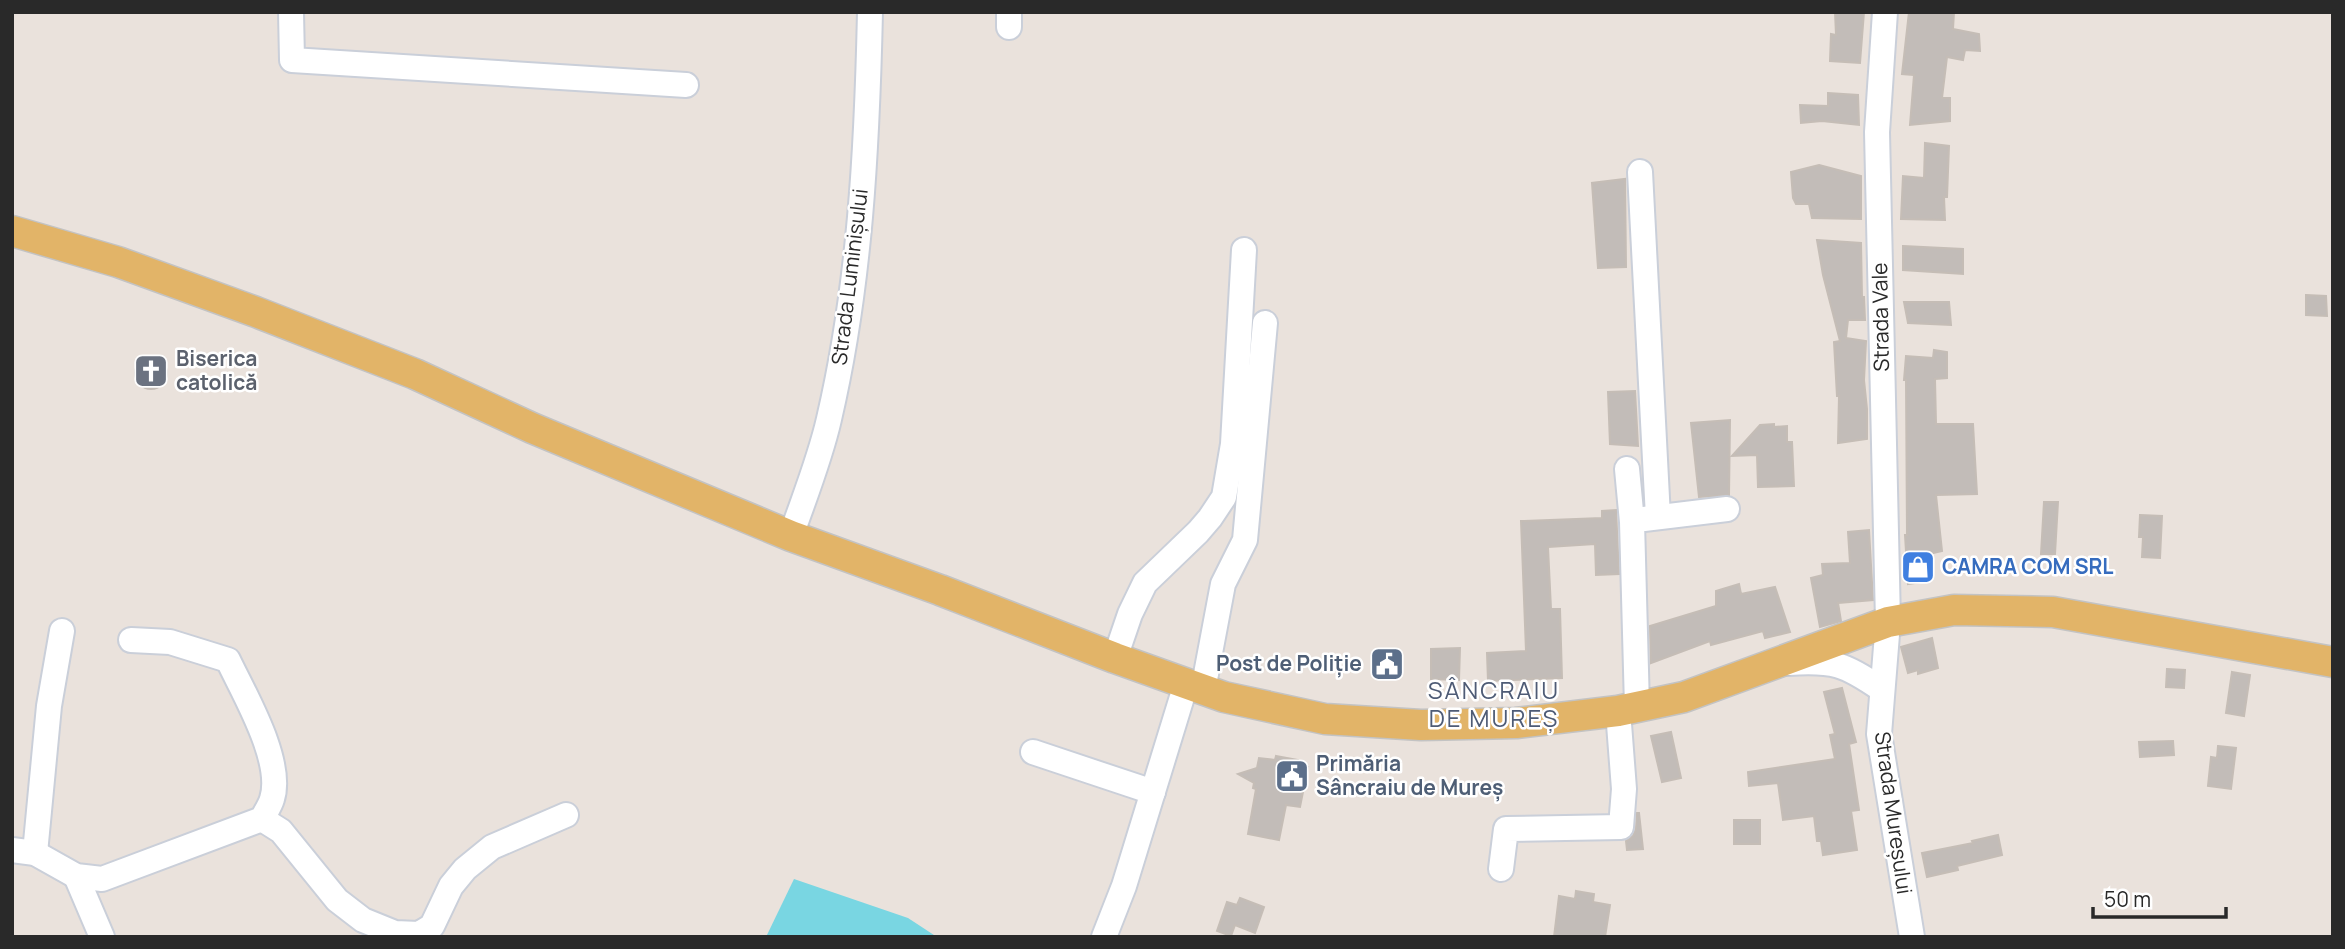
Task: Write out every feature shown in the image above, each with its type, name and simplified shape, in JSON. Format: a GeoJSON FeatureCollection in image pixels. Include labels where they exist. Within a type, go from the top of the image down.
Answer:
{"type":"FeatureCollection","features":[{"type":"Feature","properties":{"kind":"main road"},"geometry":{"type":"LineString","coordinates":[[12,231],[118,262],[415,374],[532,428],[791,536],[940,590],[1115,659],[1224,697],[1325,719],[1420,725],[1516,723],[1627,709],[1684,696],[1888,622],[1954,610],[2053,612],[2333,662]]}},
{"type":"Feature","properties":{"kind":"street"},"geometry":{"type":"LineString","coordinates":[[291,12],[292,60],[686,85]]}},
{"type":"Feature","properties":{"kind":"street","name":"Strada Luminișului"},"geometry":{"type":"LineString","coordinates":[[791,536],[829,422],[851,302],[867,126],[870,12]]}},
{"type":"Feature","properties":{"kind":"street","name":"Strada Vale"},"geometry":{"type":"LineString","coordinates":[[1885,12],[1877,132],[1888,622]]}},
{"type":"Feature","properties":{"kind":"street"},"geometry":{"type":"LineString","coordinates":[[1640,172],[1658,517]]}},
{"type":"Feature","properties":{"kind":"street"},"geometry":{"type":"LineString","coordinates":[[1115,659],[1130,614],[1145,583],[1198,532],[1224,497],[1233,444],[1244,250]]}},
{"type":"Feature","properties":{"kind":"street"},"geometry":{"type":"LineString","coordinates":[[1104,937],[1124,886],[1153,792],[1195,687],[1223,584],[1245,540],[1265,323]]}},
{"type":"Feature","properties":{"kind":"street"},"geometry":{"type":"LineString","coordinates":[[1501,869],[1506,829],[1621,827],[1633,522],[1628,469]]}},
{"type":"Feature","properties":{"kind":"street"},"geometry":{"type":"LineString","coordinates":[[1633,522],[1727,509]]}},
{"type":"Feature","properties":{"kind":"street","name":"Strada Mureșului"},"geometry":{"type":"LineString","coordinates":[[1888,622],[1879,734],[1912,937]]}},
{"type":"Feature","properties":{"kind":"street"},"geometry":{"type":"LineString","coordinates":[[62,631],[24,851],[76,876],[102,879],[262,819],[273,797],[272,765],[264,737],[229,660],[170,642],[131,640]]}},
{"type":"Feature","properties":{"kind":"street"},"geometry":{"type":"LineString","coordinates":[[1778,663],[1816,661],[1849,667],[1881,689]]}},
{"type":"Feature","properties":{"kind":"street"},"geometry":{"type":"LineString","coordinates":[[1033,752],[1153,792]]}},
{"type":"Feature","properties":{"kind":"street"},"geometry":{"type":"LineString","coordinates":[[262,819],[281,831],[337,900],[363,920],[395,933],[419,934],[432,926],[451,886],[465,869],[492,847],[566,815]]}},
{"type":"Feature","properties":{"kind":"street"},"geometry":{"type":"LineString","coordinates":[[76,876],[103,937]]}},
{"type":"Feature","properties":{"kind":"water"},"geometry":{"type":"Polygon","coordinates":[[[794,879],[908,918],[937,937],[766,937],[794,879]]]}},
{"type":"Feature","properties":{"kind":"building"},"geometry":{"type":"Polygon","coordinates":[[[1835,12],[1864,12],[1860,63],[1830,61],[1831,34],[1836,35],[1835,12]]]}},
{"type":"Feature","properties":{"kind":"building"},"geometry":{"type":"Polygon","coordinates":[[[1909,12],[1954,12],[1953,29],[1979,34],[1980,51],[1965,50],[1963,60],[1947,57],[1942,98],[1950,98],[1950,121],[1910,125],[1914,75],[1902,74],[1909,12]]]}},
{"type":"Feature","properties":{"kind":"building"},"geometry":{"type":"Polygon","coordinates":[[[1828,93],[1858,95],[1859,125],[1822,121],[1801,123],[1800,105],[1828,106],[1828,93]]]}},
{"type":"Feature","properties":{"kind":"building"},"geometry":{"type":"Polygon","coordinates":[[[1925,143],[1949,146],[1947,197],[1944,197],[1945,220],[1901,219],[1903,176],[1924,178],[1925,143]]]}},
{"type":"Feature","properties":{"kind":"building"},"geometry":{"type":"Polygon","coordinates":[[[1819,165],[1861,176],[1861,219],[1812,218],[1809,204],[1796,204],[1791,172],[1819,165]]]}},
{"type":"Feature","properties":{"kind":"building"},"geometry":{"type":"Polygon","coordinates":[[[1625,179],[1626,267],[1598,268],[1592,183],[1625,179]]]}},
{"type":"Feature","properties":{"kind":"building"},"geometry":{"type":"Polygon","coordinates":[[[1817,240],[1861,243],[1865,320],[1848,320],[1846,338],[1866,341],[1864,380],[1867,439],[1838,443],[1839,396],[1834,342],[1840,341],[1817,240]]]}},
{"type":"Feature","properties":{"kind":"building"},"geometry":{"type":"Polygon","coordinates":[[[1903,246],[1963,249],[1963,274],[1903,270],[1903,246]]]}},
{"type":"Feature","properties":{"kind":"building"},"geometry":{"type":"Polygon","coordinates":[[[2306,295],[2326,296],[2327,316],[2306,315],[2306,295]]]}},
{"type":"Feature","properties":{"kind":"building"},"geometry":{"type":"Polygon","coordinates":[[[1904,302],[1949,302],[1951,325],[1908,323],[1904,302]]]}},
{"type":"Feature","properties":{"kind":"building"},"geometry":{"type":"Polygon","coordinates":[[[1934,350],[1947,352],[1947,378],[1935,379],[1936,424],[1973,424],[1977,494],[1936,495],[1942,551],[1929,554],[1928,581],[1908,584],[1905,535],[1906,356],[1933,358],[1934,350]]]}},
{"type":"Feature","properties":{"kind":"building","name":"Biserica catolică"},"geometry":{"type":"Polygon","coordinates":[[[151,357],[163,361],[167,373],[163,385],[151,389],[139,385],[135,373],[139,361],[151,357]]]}},
{"type":"Feature","properties":{"kind":"building"},"geometry":{"type":"Polygon","coordinates":[[[1635,391],[1638,446],[1610,444],[1608,392],[1635,391]]]}},
{"type":"Feature","properties":{"kind":"building"},"geometry":{"type":"Polygon","coordinates":[[[1730,420],[1729,495],[1699,497],[1691,423],[1730,420]]]}},
{"type":"Feature","properties":{"kind":"building"},"geometry":{"type":"Polygon","coordinates":[[[1774,424],[1774,427],[1787,426],[1787,442],[1792,442],[1794,486],[1758,487],[1757,455],[1732,456],[1760,425],[1774,424]]]}},
{"type":"Feature","properties":{"kind":"building"},"geometry":{"type":"Polygon","coordinates":[[[2044,502],[2058,502],[2055,554],[2041,554],[2044,502]]]}},
{"type":"Feature","properties":{"kind":"building"},"geometry":{"type":"Polygon","coordinates":[[[1616,510],[1619,574],[1596,575],[1595,544],[1548,547],[1551,609],[1560,609],[1562,678],[1488,681],[1487,653],[1526,651],[1521,521],[1602,518],[1602,511],[1616,510]]]}},
{"type":"Feature","properties":{"kind":"building"},"geometry":{"type":"Polygon","coordinates":[[[2140,515],[2162,516],[2160,558],[2142,557],[2140,515]]]}},
{"type":"Feature","properties":{"kind":"building"},"geometry":{"type":"Polygon","coordinates":[[[1869,530],[1873,600],[1838,603],[1841,621],[1820,627],[1811,578],[1823,575],[1822,564],[1850,563],[1848,532],[1869,530]]]}},
{"type":"Feature","properties":{"kind":"building"},"geometry":{"type":"Polygon","coordinates":[[[1739,584],[1741,594],[1775,587],[1790,632],[1765,638],[1763,631],[1711,645],[1710,641],[1651,663],[1650,626],[1716,606],[1716,591],[1739,584]]]}},
{"type":"Feature","properties":{"kind":"building"},"geometry":{"type":"Polygon","coordinates":[[[1932,638],[1938,668],[1918,674],[1918,670],[1908,673],[1901,647],[1932,638]]]}},
{"type":"Feature","properties":{"kind":"building"},"geometry":{"type":"Polygon","coordinates":[[[1460,648],[1459,680],[1431,679],[1431,649],[1460,648]]]}},
{"type":"Feature","properties":{"kind":"building"},"geometry":{"type":"Polygon","coordinates":[[[2167,669],[2185,670],[2184,688],[2166,687],[2167,669]]]}},
{"type":"Feature","properties":{"kind":"building"},"geometry":{"type":"Polygon","coordinates":[[[2232,672],[2250,675],[2244,716],[2226,713],[2232,672]]]}},
{"type":"Feature","properties":{"kind":"building"},"geometry":{"type":"Polygon","coordinates":[[[1842,688],[1856,742],[1849,744],[1859,810],[1851,811],[1857,850],[1823,855],[1821,841],[1817,841],[1814,816],[1783,820],[1778,783],[1749,786],[1748,772],[1835,759],[1830,735],[1835,734],[1824,692],[1842,688]]]}},
{"type":"Feature","properties":{"kind":"building"},"geometry":{"type":"Polygon","coordinates":[[[1671,732],[1681,778],[1662,782],[1651,736],[1671,732]]]}},
{"type":"Feature","properties":{"kind":"building"},"geometry":{"type":"Polygon","coordinates":[[[2173,741],[2174,755],[2140,757],[2139,742],[2173,741]]]}},
{"type":"Feature","properties":{"kind":"building"},"geometry":{"type":"Polygon","coordinates":[[[2218,746],[2236,748],[2231,789],[2208,786],[2211,757],[2217,758],[2218,746]]]}},
{"type":"Feature","properties":{"kind":"building"},"geometry":{"type":"Polygon","coordinates":[[[1276,756],[1298,760],[1297,765],[1308,767],[1300,807],[1286,805],[1279,840],[1248,834],[1256,789],[1253,788],[1254,783],[1238,774],[1257,768],[1259,758],[1275,760],[1276,756]]]}},
{"type":"Feature","properties":{"kind":"building"},"geometry":{"type":"Polygon","coordinates":[[[1637,813],[1643,849],[1627,850],[1626,841],[1633,836],[1636,829],[1637,813]]]}},
{"type":"Feature","properties":{"kind":"building"},"geometry":{"type":"Polygon","coordinates":[[[1734,820],[1760,820],[1760,844],[1734,844],[1734,820]]]}},
{"type":"Feature","properties":{"kind":"building"},"geometry":{"type":"Polygon","coordinates":[[[1998,835],[2002,855],[1957,866],[1958,870],[1927,877],[1922,853],[1998,835]]]}},
{"type":"Feature","properties":{"kind":"building"},"geometry":{"type":"Polygon","coordinates":[[[1576,891],[1594,894],[1593,902],[1610,905],[1605,937],[1554,937],[1559,896],[1575,899],[1576,891]]]}},
{"type":"Feature","properties":{"kind":"building"},"geometry":{"type":"Polygon","coordinates":[[[1240,898],[1264,907],[1255,933],[1235,925],[1231,936],[1217,931],[1227,902],[1237,905],[1240,898]]]}},
{"type":"Feature","properties":{"kind":"place","name":"Biserica catolică"},"geometry":{"type":"Point","coordinates":[151,371]}},
{"type":"Feature","properties":{"kind":"place","name":"CAMRA COM SRL"},"geometry":{"type":"Point","coordinates":[1918,567]}},
{"type":"Feature","properties":{"kind":"place","name":"Post de Poliție"},"geometry":{"type":"Point","coordinates":[1387,664]}},
{"type":"Feature","properties":{"kind":"place","name":"Primăria Sâncraiu de Mureș"},"geometry":{"type":"Point","coordinates":[1292,776]}},
{"type":"Feature","properties":{"kind":"district","name":"SÂNCRAIU DE MUREȘ"},"geometry":{"type":"Point","coordinates":[1494,705]}}]}
